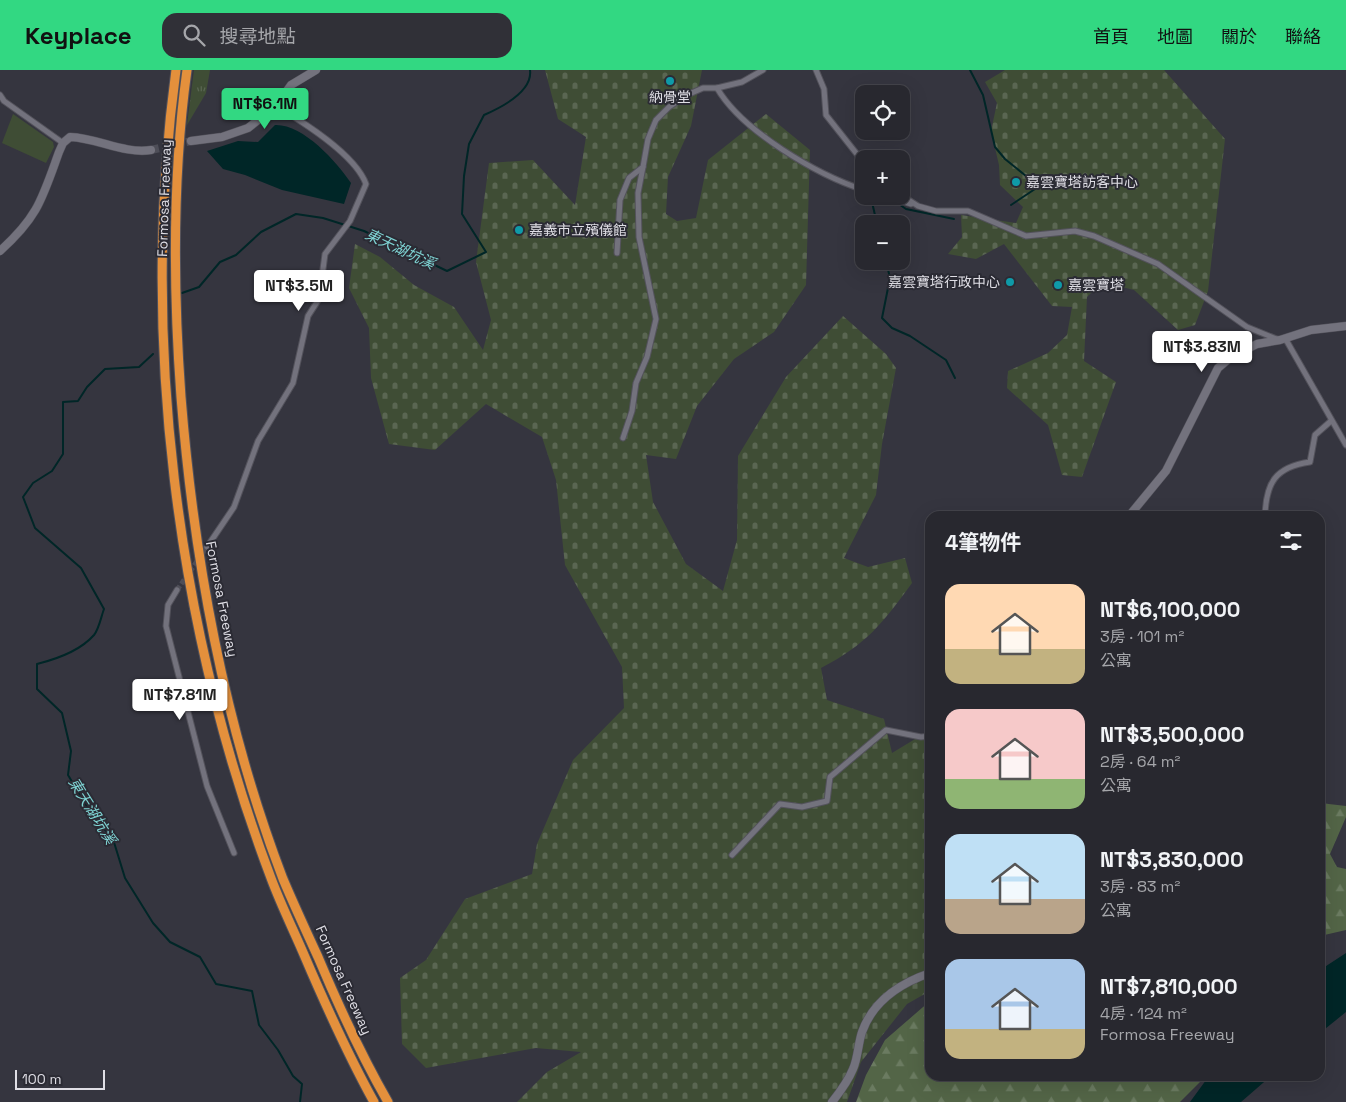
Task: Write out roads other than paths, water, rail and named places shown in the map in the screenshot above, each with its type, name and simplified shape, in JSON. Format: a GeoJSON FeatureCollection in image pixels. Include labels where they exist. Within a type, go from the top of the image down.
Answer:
{"type":"FeatureCollection","features":[{"type":"Feature","properties":{"kind":"highway","name":"Formosa Freeway"},"geometry":{"type":"LineString","coordinates":[[176,70],[166,162],[163,344],[172,459],[186,557],[205,656],[232,755],[271,878],[334,1023],[374,1102]]}},
{"type":"Feature","properties":{"kind":"highway","name":"Formosa Freeway"},"geometry":{"type":"LineString","coordinates":[[187,70],[177,179],[175,285],[177,343],[186,466],[198,555],[216,653],[248,770],[283,878],[344,1019],[388,1102]]}},
{"type":"Feature","properties":{"kind":"street"},"geometry":{"type":"LineString","coordinates":[[191,141],[222,137],[248,128],[276,106],[291,85],[316,70]]}},
{"type":"Feature","properties":{"kind":"street"},"geometry":{"type":"LineString","coordinates":[[623,438],[632,411],[636,383],[647,357],[656,319],[639,237],[638,194],[648,139],[656,120],[669,107],[687,94],[703,88],[717,88],[742,82],[763,70]]}},
{"type":"Feature","properties":{"kind":"street"},"geometry":{"type":"LineString","coordinates":[[816,70],[824,89],[826,115],[855,151]]}},
{"type":"Feature","properties":{"kind":"street"},"geometry":{"type":"LineString","coordinates":[[717,88],[725,102],[763,135],[795,158],[822,173],[855,186]]}},
{"type":"Feature","properties":{"kind":"street"},"geometry":{"type":"LineString","coordinates":[[0,95],[4,102],[63,143]]}},
{"type":"Feature","properties":{"kind":"street"},"geometry":{"type":"LineString","coordinates":[[207,547],[234,507],[258,441],[293,383],[308,316],[319,299],[325,254],[350,222],[366,184],[362,174],[353,162],[312,128],[276,106]]}},
{"type":"Feature","properties":{"kind":"street"},"geometry":{"type":"LineString","coordinates":[[0,251],[24,228],[36,212],[63,143],[70,137],[82,138],[137,152],[151,150]]}},
{"type":"Feature","properties":{"kind":"street"},"geometry":{"type":"LineString","coordinates":[[617,253],[620,200],[629,178],[642,167]]}},
{"type":"Feature","properties":{"kind":"street"},"geometry":{"type":"LineString","coordinates":[[910,201],[918,206]]}},
{"type":"Feature","properties":{"kind":"street"},"geometry":{"type":"LineString","coordinates":[[910,204],[936,211],[968,211],[1026,236],[1075,232],[1094,236],[1158,264],[1247,327],[1282,339],[1346,445]]}},
{"type":"Feature","properties":{"kind":"street"},"geometry":{"type":"LineString","coordinates":[[1133,511],[1166,472],[1218,368],[1231,357],[1257,344],[1311,330],[1346,326]]}},
{"type":"Feature","properties":{"kind":"street"},"geometry":{"type":"LineString","coordinates":[[1265,511],[1267,490],[1275,478],[1284,469],[1310,462],[1315,435],[1331,420]]}},
{"type":"Feature","properties":{"kind":"street"},"geometry":{"type":"LineString","coordinates":[[177,590],[168,605],[166,626],[207,786],[234,853]]}},
{"type":"Feature","properties":{"kind":"street"},"geometry":{"type":"LineString","coordinates":[[732,855],[780,804],[802,807],[826,801],[830,776],[886,730],[925,736]]}},
{"type":"Feature","properties":{"kind":"street"},"geometry":{"type":"LineString","coordinates":[[832,1102],[854,1069],[862,1031],[875,1011],[895,989],[908,980],[925,975]]}},
{"type":"Feature","properties":{"kind":"waterway","name":"東天湖坑溪"},"geometry":{"type":"LineString","coordinates":[[182,293],[199,287],[220,262],[236,255],[261,232],[296,214],[323,218],[364,231],[447,271],[486,252],[462,214],[464,176],[469,144],[484,115],[521,92],[530,78],[530,70]]}},
{"type":"Feature","properties":{"kind":"waterway"},"geometry":{"type":"LineString","coordinates":[[970,70],[983,95],[995,147],[1005,159],[1026,176],[1035,189],[1011,205]]}},
{"type":"Feature","properties":{"kind":"waterway"},"geometry":{"type":"LineString","coordinates":[[873,205],[875,215]]}},
{"type":"Feature","properties":{"kind":"waterway"},"geometry":{"type":"LineString","coordinates":[[900,205],[906,209],[954,219]]}},
{"type":"Feature","properties":{"kind":"waterway"},"geometry":{"type":"LineString","coordinates":[[888,270],[890,278],[882,318],[892,328],[910,336],[946,360],[955,378]]}},
{"type":"Feature","properties":{"kind":"waterway","name":"東天湖坑溪"},"geometry":{"type":"LineString","coordinates":[[153,354],[139,367],[105,369],[87,387],[78,401],[63,402],[63,454],[52,471],[33,483],[23,497],[35,528],[81,568],[104,609],[97,630],[82,646],[68,654],[37,664],[37,689],[62,713],[71,751],[68,775],[92,815],[113,839],[125,878],[153,923],[170,942],[200,957],[216,984],[252,991],[259,1025],[278,1050],[293,1076],[302,1084],[300,1102]]}},
{"type":"Feature","properties":{"kind":"tunnel"},"geometry":{"type":"LineString","coordinates":[[151,150],[191,141]]}},
{"type":"Feature","properties":{"kind":"tunnel"},"geometry":{"type":"LineString","coordinates":[[177,590],[207,547]]}},
{"type":"Feature","properties":{"kind":"place","name":"納骨堂"},"geometry":{"type":"Point","coordinates":[670,81]}},
{"type":"Feature","properties":{"kind":"place","name":"嘉雲寶塔訪客中心"},"geometry":{"type":"Point","coordinates":[1016,182]}},
{"type":"Feature","properties":{"kind":"place","name":"嘉義市立殯儀館"},"geometry":{"type":"Point","coordinates":[519,230]}},
{"type":"Feature","properties":{"kind":"place","name":"嘉雲寶塔行政中心"},"geometry":{"type":"Point","coordinates":[1010,282]}},
{"type":"Feature","properties":{"kind":"place","name":"嘉雲寶塔"},"geometry":{"type":"Point","coordinates":[1058,285]}}]}
